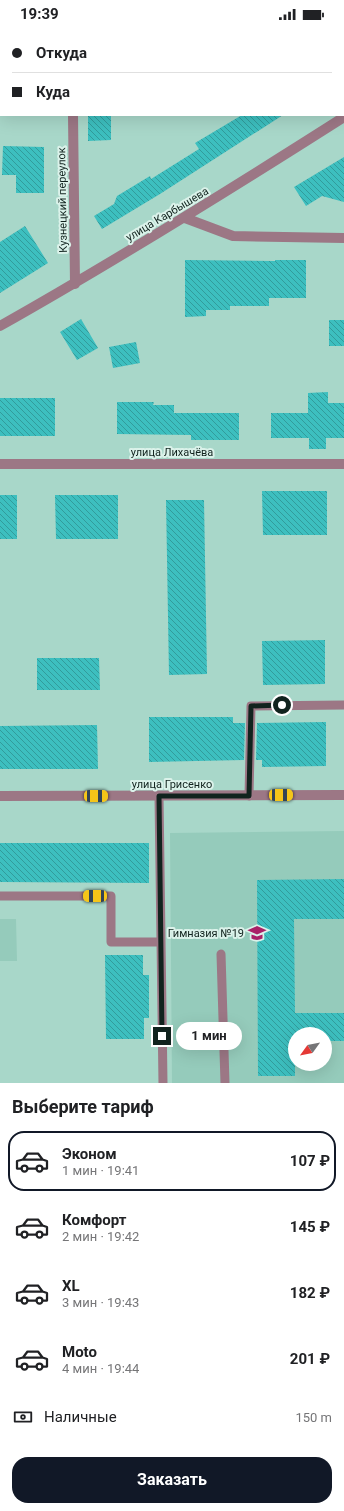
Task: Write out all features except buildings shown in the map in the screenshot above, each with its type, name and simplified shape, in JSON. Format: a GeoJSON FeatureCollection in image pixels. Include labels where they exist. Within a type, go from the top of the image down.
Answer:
{"type":"FeatureCollection","features":[{"type":"Feature","properties":{"kind":"street","name":"Кузнецкий переулок"},"geometry":{"type":"LineString","coordinates":[[73,116],[75,284]]}},
{"type":"Feature","properties":{"kind":"street","name":"улица Карбышева"},"geometry":{"type":"LineString","coordinates":[[0,326],[75,284],[185,218],[344,117]]}},
{"type":"Feature","properties":{"kind":"street"},"geometry":{"type":"LineString","coordinates":[[185,218],[233,236],[344,238]]}},
{"type":"Feature","properties":{"kind":"street","name":"улица Лихачёва"},"geometry":{"type":"LineString","coordinates":[[0,464],[344,464]]}},
{"type":"Feature","properties":{"kind":"street","name":"улица Грисенко"},"geometry":{"type":"LineString","coordinates":[[0,796],[344,795]]}},
{"type":"Feature","properties":{"kind":"lane"},"geometry":{"type":"LineString","coordinates":[[249,796],[251,706],[344,705]]}},
{"type":"Feature","properties":{"kind":"lane"},"geometry":{"type":"LineString","coordinates":[[159,796],[163,1083]]}},
{"type":"Feature","properties":{"kind":"lane"},"geometry":{"type":"LineString","coordinates":[[0,896],[111,896],[111,942],[161,942]]}},
{"type":"Feature","properties":{"kind":"lane"},"geometry":{"type":"LineString","coordinates":[[221,954],[225,1083]]}},
{"type":"Feature","properties":{"kind":"shaded area","name":"Гимназия №19"},"geometry":{"type":"Polygon","coordinates":[[[344,831],[344,1083],[172,1083],[170,833],[344,831]]]}},
{"type":"Feature","properties":{"kind":"shaded area"},"geometry":{"type":"Polygon","coordinates":[[[0,919],[16,919],[17,961],[0,961],[0,919]]]}},
{"type":"Feature","properties":{"kind":"place","name":"Гимназия №19"},"geometry":{"type":"Point","coordinates":[257,933]}},
{"type":"Feature","properties":{"kind":"route"},"geometry":{"type":"LineString","coordinates":[[162,1036],[159,796],[249,796],[251,706],[282,705]]}}]}
